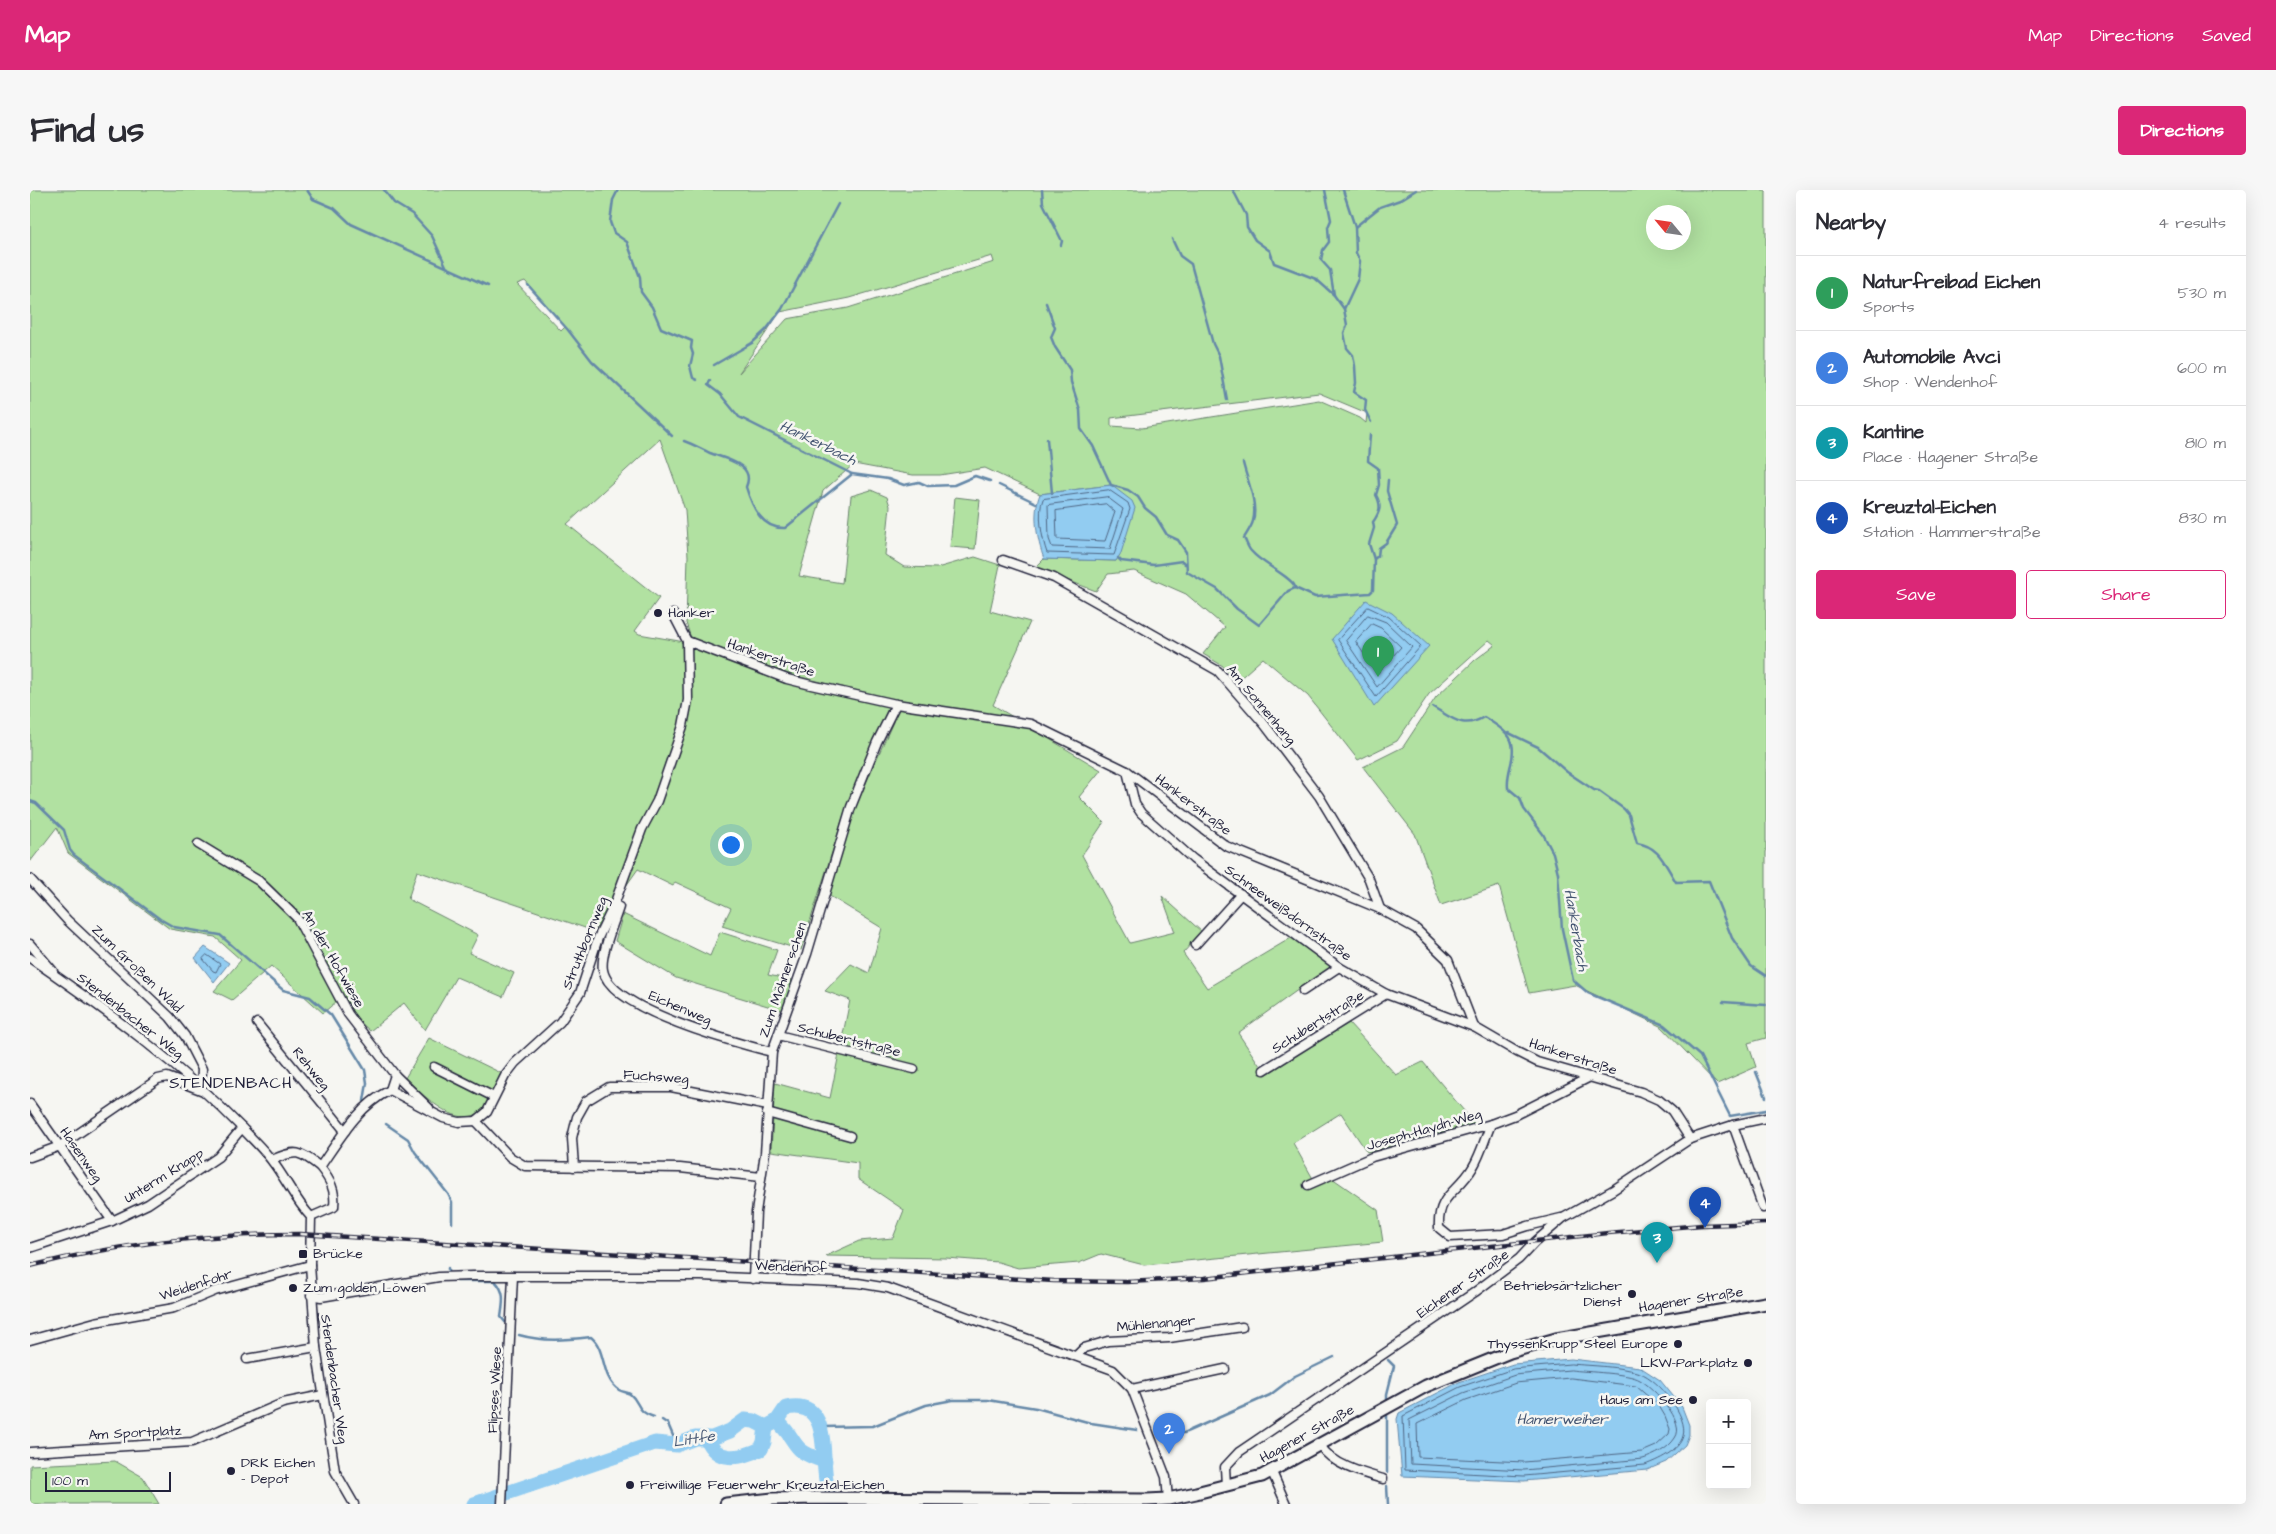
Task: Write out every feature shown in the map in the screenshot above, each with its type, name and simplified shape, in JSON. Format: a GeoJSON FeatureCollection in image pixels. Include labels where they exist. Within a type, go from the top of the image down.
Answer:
{"type":"FeatureCollection","features":[{"type":"Feature","properties":{"kind":"main road","name":"Hagener Straße"},"geometry":{"type":"LineString","coordinates":[[726,1504],[774,1499],[815,1498],[1145,1502],[1168,1499],[1226,1486],[1272,1472],[1382,1410],[1451,1374],[1536,1344],[1687,1315],[1766,1303]]}},
{"type":"Feature","properties":{"kind":"street","name":"Am Sonnenhang"},"geometry":{"type":"LineString","coordinates":[[1003,560],[1054,578],[1218,671],[1264,725],[1319,796],[1368,879],[1380,909]]}},
{"type":"Feature","properties":{"kind":"street"},"geometry":{"type":"LineString","coordinates":[[673,614],[687,641]]}},
{"type":"Feature","properties":{"kind":"street","name":"Hankerstraße"},"geometry":{"type":"LineString","coordinates":[[687,641],[787,679],[896,704],[1031,724],[1127,771],[1226,846],[1380,909],[1416,929],[1448,960],[1474,1027],[1538,1062],[1641,1092],[1659,1100],[1672,1111],[1690,1139]]}},
{"type":"Feature","properties":{"kind":"street","name":"Struthbornweg"},"geometry":{"type":"LineString","coordinates":[[476,1120],[487,1112],[515,1063],[560,1022],[580,993],[598,938],[614,905],[642,829],[657,801],[683,726],[688,700],[687,641]]}},
{"type":"Feature","properties":{"kind":"street","name":"Zum Möhnerschen"},"geometry":{"type":"LineString","coordinates":[[753,1279],[756,1212],[772,1052],[807,954],[851,807],[877,742],[896,704]]}},
{"type":"Feature","properties":{"kind":"street","name":"Schneeweißdornstraße"},"geometry":{"type":"LineString","coordinates":[[1127,771],[1135,804],[1141,813],[1193,859],[1339,967],[1386,994],[1474,1027]]}},
{"type":"Feature","properties":{"kind":"street","name":"An der Hofwiese"},"geometry":{"type":"LineString","coordinates":[[198,844],[259,881],[297,918],[348,1014],[395,1075],[435,1114]]}},
{"type":"Feature","properties":{"kind":"street","name":"Zum Großen Wald"},"geometry":{"type":"LineString","coordinates":[[30,879],[67,920],[170,1017],[185,1036],[202,1069],[201,1090]]}},
{"type":"Feature","properties":{"kind":"street"},"geometry":{"type":"LineString","coordinates":[[1195,945],[1241,894]]}},
{"type":"Feature","properties":{"kind":"street","name":"Eichenweg"},"geometry":{"type":"LineString","coordinates":[[614,905],[619,907],[603,960],[603,971],[610,984],[629,998],[663,1018],[721,1038],[772,1052]]}},
{"type":"Feature","properties":{"kind":"street"},"geometry":{"type":"LineString","coordinates":[[30,944],[60,979]]}},
{"type":"Feature","properties":{"kind":"street","name":"Stendenbacher Weg"},"geometry":{"type":"LineString","coordinates":[[30,958],[127,1026],[201,1090],[242,1128],[272,1160],[311,1217],[311,1295],[323,1395],[335,1471],[354,1504]]}},
{"type":"Feature","properties":{"kind":"street"},"geometry":{"type":"LineString","coordinates":[[1303,991],[1339,967]]}},
{"type":"Feature","properties":{"kind":"street","name":"Schubertstraße"},"geometry":{"type":"LineString","coordinates":[[1264,1070],[1386,994]]}},
{"type":"Feature","properties":{"kind":"street","name":"Rehweg"},"geometry":{"type":"LineString","coordinates":[[257,1024],[345,1131]]}},
{"type":"Feature","properties":{"kind":"street","name":"Schubertstraße"},"geometry":{"type":"LineString","coordinates":[[778,1035],[914,1068]]}},
{"type":"Feature","properties":{"kind":"street"},"geometry":{"type":"LineString","coordinates":[[434,1067],[494,1097]]}},
{"type":"Feature","properties":{"kind":"street"},"geometry":{"type":"LineString","coordinates":[[320,1167],[365,1106],[390,1090],[395,1075]]}},
{"type":"Feature","properties":{"kind":"street"},"geometry":{"type":"LineString","coordinates":[[30,1157],[60,1146],[158,1079],[167,1077],[201,1090]]}},
{"type":"Feature","properties":{"kind":"street","name":"Joseph-Haydn-Weg"},"geometry":{"type":"LineString","coordinates":[[1308,1185],[1372,1156],[1491,1124],[1515,1115],[1590,1077]]}},
{"type":"Feature","properties":{"kind":"street","name":"Fuchsweg"},"geometry":{"type":"LineString","coordinates":[[574,1167],[573,1127],[576,1116],[586,1101],[610,1087],[671,1087],[767,1110],[850,1136]]}},
{"type":"Feature","properties":{"kind":"street"},"geometry":{"type":"LineString","coordinates":[[390,1090],[435,1114],[459,1122],[476,1120],[510,1156],[520,1164],[531,1167],[680,1168],[761,1177]]}},
{"type":"Feature","properties":{"kind":"street","name":"Hasenweg"},"geometry":{"type":"LineString","coordinates":[[30,1104],[112,1221]]}},
{"type":"Feature","properties":{"kind":"street","name":"Eichener Straße"},"geometry":{"type":"LineString","coordinates":[[1226,1486],[1225,1467],[1234,1456],[1475,1292],[1519,1259],[1535,1242],[1563,1218],[1613,1190],[1690,1139],[1733,1125],[1766,1118]]}},
{"type":"Feature","properties":{"kind":"street"},"geometry":{"type":"LineString","coordinates":[[1491,1124],[1472,1170],[1446,1197],[1438,1214],[1439,1228],[1450,1237],[1503,1234],[1563,1218]]}},
{"type":"Feature","properties":{"kind":"street"},"geometry":{"type":"LineString","coordinates":[[1733,1125],[1763,1208]]}},
{"type":"Feature","properties":{"kind":"street","name":"Unterm Knapp"},"geometry":{"type":"LineString","coordinates":[[30,1248],[112,1221],[148,1204],[218,1157],[242,1128]]}},
{"type":"Feature","properties":{"kind":"street"},"geometry":{"type":"LineString","coordinates":[[272,1160],[296,1152],[303,1153],[320,1167],[332,1182],[335,1198],[334,1207],[311,1217]]}},
{"type":"Feature","properties":{"kind":"street","name":"Weidenfohr"},"geometry":{"type":"LineString","coordinates":[[30,1340],[95,1322],[174,1308],[215,1291],[310,1265]]}},
{"type":"Feature","properties":{"kind":"street","name":"Wendenhof"},"geometry":{"type":"LineString","coordinates":[[311,1295],[321,1297],[348,1294],[439,1277],[638,1274],[858,1282],[888,1288],[984,1324],[1077,1355],[1113,1370],[1132,1389],[1166,1476],[1168,1499]]}},
{"type":"Feature","properties":{"kind":"street","name":"Flipses Wiese"},"geometry":{"type":"LineString","coordinates":[[502,1504],[513,1276]]}},
{"type":"Feature","properties":{"kind":"street","name":"Mühlenanger"},"geometry":{"type":"LineString","coordinates":[[1077,1355],[1084,1348],[1108,1341],[1169,1338],[1242,1327]]}},
{"type":"Feature","properties":{"kind":"street"},"geometry":{"type":"LineString","coordinates":[[247,1359],[316,1347]]}},
{"type":"Feature","properties":{"kind":"street"},"geometry":{"type":"LineString","coordinates":[[1132,1389],[1225,1369]]}},
{"type":"Feature","properties":{"kind":"street","name":"Am Sportplatz"},"geometry":{"type":"LineString","coordinates":[[30,1452],[192,1442],[283,1402],[323,1395]]}},
{"type":"Feature","properties":{"kind":"street"},"geometry":{"type":"LineString","coordinates":[[1320,1446],[1326,1455],[1364,1474],[1384,1479]]}},
{"type":"Feature","properties":{"kind":"street"},"geometry":{"type":"LineString","coordinates":[[1272,1472],[1286,1504]]}},
{"type":"Feature","properties":{"kind":"green space"},"geometry":{"type":"Polygon","coordinates":[[[30,190],[1766,190],[1766,1038],[1748,1043],[1756,1067],[1717,1084],[1662,1027],[1575,985],[1529,993],[1499,886],[1441,905],[1415,834],[1363,767],[1403,747],[1436,697],[1475,660],[1495,645],[1489,640],[1429,694],[1397,741],[1358,760],[1308,696],[1263,658],[1236,682],[1223,666],[1203,654],[1225,627],[1186,594],[1134,571],[1108,574],[1096,591],[1035,568],[1044,559],[1116,561],[1111,485],[1040,494],[985,468],[940,475],[913,475],[854,464],[823,491],[799,576],[842,583],[851,496],[871,490],[887,497],[890,506],[885,555],[904,567],[937,568],[975,557],[1000,565],[990,611],[1030,622],[993,705],[1101,770],[1079,797],[1104,822],[1082,855],[1130,943],[1175,932],[1162,896],[1202,932],[1183,953],[1207,988],[1291,938],[1331,966],[1238,1033],[1266,1075],[1349,1023],[1396,1075],[1423,1062],[1475,1124],[1367,1152],[1341,1113],[1293,1143],[1316,1184],[1332,1178],[1378,1210],[1383,1242],[1144,1265],[1101,1254],[1079,1263],[1018,1268],[998,1262],[946,1258],[826,1256],[859,1241],[893,1238],[904,1210],[858,1179],[858,1163],[771,1151],[775,1083],[830,1098],[850,1000],[825,991],[851,964],[869,973],[882,928],[828,895],[855,808],[893,722],[896,700],[788,674],[691,638],[686,623],[688,556],[685,510],[660,439],[567,524],[659,598],[635,631],[639,634],[679,641],[784,683],[889,706],[847,805],[801,950],[722,926],[731,908],[675,882],[673,886],[638,869],[594,931],[417,871],[408,899],[478,935],[469,953],[514,973],[503,997],[456,977],[425,1030],[404,1003],[370,1031],[337,1001],[323,1013],[271,966],[232,1000],[214,991],[241,960],[215,937],[170,929],[68,853],[57,827],[30,862],[30,190]],[[992,256],[849,298],[780,312],[739,373],[787,319],[848,308],[994,262],[992,256]],[[525,281],[517,284],[561,331],[565,327],[525,281]],[[1319,393],[1111,418],[1111,426],[1142,428],[1319,400],[1360,418],[1366,423],[1367,413],[1319,393]]]}},
{"type":"Feature","properties":{"kind":"green space"},"geometry":{"type":"Polygon","coordinates":[[[955,497],[980,500],[975,549],[950,547],[955,497]]]}},
{"type":"Feature","properties":{"kind":"green space"},"geometry":{"type":"Polygon","coordinates":[[[623,914],[710,956],[720,932],[777,950],[768,975],[792,980],[784,1011],[676,978],[615,941],[623,914]]]}},
{"type":"Feature","properties":{"kind":"green space"},"geometry":{"type":"Polygon","coordinates":[[[429,1038],[501,1073],[490,1099],[481,1111],[472,1116],[462,1117],[451,1113],[440,1108],[405,1078],[429,1038]]]}},
{"type":"Feature","properties":{"kind":"green space"},"geometry":{"type":"Polygon","coordinates":[[[115,1461],[143,1477],[159,1504],[30,1504],[30,1465],[115,1461]]]}},
{"type":"Feature","properties":{"kind":"water"},"geometry":{"type":"Polygon","coordinates":[[[1111,485],[1132,501],[1135,508],[1121,553],[1116,561],[1044,559],[1036,526],[1036,510],[1040,494],[1111,485]]]}},
{"type":"Feature","properties":{"kind":"water"},"geometry":{"type":"Polygon","coordinates":[[[1366,600],[1392,613],[1429,646],[1374,707],[1332,639],[1366,600]]]}},
{"type":"Feature","properties":{"kind":"water"},"geometry":{"type":"Polygon","coordinates":[[[205,947],[229,963],[214,982],[195,958],[205,947]]]}},
{"type":"Feature","properties":{"kind":"water","name":"Hamerweiher"},"geometry":{"type":"Polygon","coordinates":[[[1571,1359],[1640,1367],[1660,1380],[1682,1407],[1689,1425],[1689,1435],[1685,1445],[1666,1462],[1647,1470],[1524,1481],[1402,1476],[1397,1419],[1399,1413],[1459,1382],[1513,1364],[1571,1359]]]}},
{"type":"Feature","properties":{"kind":"waterway"},"geometry":{"type":"LineString","coordinates":[[307,190],[313,199],[334,208],[351,224],[488,286]]}},
{"type":"Feature","properties":{"kind":"waterway"},"geometry":{"type":"LineString","coordinates":[[384,190],[394,203],[412,214],[432,236],[446,266]]}},
{"type":"Feature","properties":{"kind":"waterway","name":"Hankerbach"},"geometry":{"type":"LineString","coordinates":[[618,190],[613,200],[610,222],[614,233],[627,242],[640,277],[641,292],[652,307],[661,328],[692,341],[691,348],[693,354],[690,366],[693,378],[697,380]]}},
{"type":"Feature","properties":{"kind":"waterway"},"geometry":{"type":"LineString","coordinates":[[1042,190],[1043,203],[1062,241],[1061,245]]}},
{"type":"Feature","properties":{"kind":"waterway"},"geometry":{"type":"LineString","coordinates":[[1233,190],[1246,215],[1247,227],[1255,240],[1270,251],[1274,263],[1316,279],[1334,295],[1344,309],[1347,325],[1344,333],[1347,348],[1353,355],[1355,366],[1356,383],[1354,392],[1366,400],[1365,410],[1371,422]]}},
{"type":"Feature","properties":{"kind":"waterway"},"geometry":{"type":"LineString","coordinates":[[1325,190],[1331,220],[1328,227],[1329,242],[1323,250],[1321,260],[1330,270],[1334,295]]}},
{"type":"Feature","properties":{"kind":"waterway"},"geometry":{"type":"LineString","coordinates":[[1343,190],[1355,227],[1356,253],[1360,261],[1358,279],[1344,309]]}},
{"type":"Feature","properties":{"kind":"waterway"},"geometry":{"type":"LineString","coordinates":[[1355,227],[1380,207],[1400,200],[1416,190]]}},
{"type":"Feature","properties":{"kind":"waterway"},"geometry":{"type":"LineString","coordinates":[[714,365],[752,343],[766,330],[782,309],[838,204]]}},
{"type":"Feature","properties":{"kind":"waterway"},"geometry":{"type":"LineString","coordinates":[[1172,239],[1180,256],[1191,264],[1213,344],[1219,356],[1227,400]]}},
{"type":"Feature","properties":{"kind":"waterway"},"geometry":{"type":"LineString","coordinates":[[528,285],[568,330],[592,361],[672,436]]}},
{"type":"Feature","properties":{"kind":"waterway","name":"Hankerbach"},"geometry":{"type":"LineString","coordinates":[[1046,303],[1055,328],[1051,337],[1055,347],[1070,370],[1071,382],[1080,410],[1081,429],[1093,446],[1111,485],[1128,490],[1138,497],[1145,508],[1156,517],[1167,535],[1178,540],[1186,552],[1187,572],[1217,589],[1237,609],[1259,625],[1288,591],[1295,588],[1315,597],[1370,593],[1373,590],[1374,559],[1369,544],[1374,528],[1373,522],[1380,506],[1376,495],[1379,485],[1378,468],[1368,461],[1370,435]]}},
{"type":"Feature","properties":{"kind":"waterway","name":"Hankerbach"},"geometry":{"type":"LineString","coordinates":[[710,381],[708,385],[720,394],[739,417],[852,474],[888,479],[904,485],[919,482],[928,486],[954,485],[975,476],[990,481]]}},
{"type":"Feature","properties":{"kind":"waterway"},"geometry":{"type":"LineString","coordinates":[[1047,439],[1052,493]]}},
{"type":"Feature","properties":{"kind":"waterway"},"geometry":{"type":"LineString","coordinates":[[684,441],[731,460],[743,468],[747,473],[748,479],[746,487],[755,509],[764,521],[777,527],[785,528],[851,475]]}},
{"type":"Feature","properties":{"kind":"waterway"},"geometry":{"type":"LineString","coordinates":[[1243,463],[1254,507],[1252,523],[1244,538],[1249,549],[1256,556],[1289,579],[1295,587]]}},
{"type":"Feature","properties":{"kind":"waterway"},"geometry":{"type":"LineString","coordinates":[[1374,559],[1378,556],[1379,548],[1386,543],[1397,525],[1387,491],[1388,480]]}},
{"type":"Feature","properties":{"kind":"waterway","name":"Hankerbach"},"geometry":{"type":"LineString","coordinates":[[999,485],[1036,503]]}},
{"type":"Feature","properties":{"kind":"waterway"},"geometry":{"type":"LineString","coordinates":[[1118,558],[1121,561],[1154,565],[1182,561],[1185,564]]}},
{"type":"Feature","properties":{"kind":"waterway","name":"Hankerbach"},"geometry":{"type":"LineString","coordinates":[[1433,707],[1458,721],[1477,721],[1484,717],[1508,735],[1513,747],[1508,788],[1520,798],[1524,809],[1543,834],[1553,853],[1558,873],[1562,929],[1573,980],[1588,993],[1664,1025],[1700,1056],[1730,1116],[1766,1110]]}},
{"type":"Feature","properties":{"kind":"waterway"},"geometry":{"type":"LineString","coordinates":[[1509,733],[1538,747],[1567,772],[1624,809],[1629,815],[1637,843],[1645,845],[1656,852],[1676,882],[1709,881],[1732,938],[1751,966],[1766,976]]}},
{"type":"Feature","properties":{"kind":"waterway"},"geometry":{"type":"LineString","coordinates":[[30,801],[36,803],[64,830],[70,850],[74,855],[160,919],[174,927],[220,935],[283,990],[310,997],[331,1015],[365,1070],[367,1083],[364,1101]]}},
{"type":"Feature","properties":{"kind":"waterway"},"geometry":{"type":"LineString","coordinates":[[1723,1002],[1766,1005]]}},
{"type":"Feature","properties":{"kind":"waterway"},"geometry":{"type":"LineString","coordinates":[[1756,1072],[1766,1097]]}},
{"type":"Feature","properties":{"kind":"waterway"},"geometry":{"type":"LineString","coordinates":[[386,1124],[408,1139],[415,1152],[448,1194],[452,1202],[452,1223]]}},
{"type":"Feature","properties":{"kind":"waterway"},"geometry":{"type":"LineString","coordinates":[[448,1268],[448,1273]]}},
{"type":"Feature","properties":{"kind":"waterway"},"geometry":{"type":"LineString","coordinates":[[457,1281],[495,1281],[501,1289],[503,1302],[501,1317],[505,1322]]}},
{"type":"Feature","properties":{"kind":"waterway"},"geometry":{"type":"LineString","coordinates":[[519,1335],[555,1340],[591,1337],[596,1342],[613,1385],[619,1390],[630,1394],[644,1412],[654,1417]]}},
{"type":"Feature","properties":{"kind":"waterway"},"geometry":{"type":"LineString","coordinates":[[1158,1432],[1184,1433],[1270,1395],[1295,1376],[1334,1357]]}},
{"type":"Feature","properties":{"kind":"waterway"},"geometry":{"type":"LineString","coordinates":[[1387,1403],[1387,1394],[1394,1366],[1388,1360]]}},
{"type":"Feature","properties":{"kind":"waterway"},"geometry":{"type":"LineString","coordinates":[[822,1427],[873,1426],[926,1405],[953,1400],[988,1400],[1036,1408],[1091,1423],[1137,1430]]}},
{"type":"Feature","properties":{"kind":"waterway","name":"Littfe"},"geometry":{"type":"LineString","coordinates":[[474,1504],[655,1443],[677,1445],[695,1438],[712,1438],[730,1431],[745,1420],[754,1421],[766,1427],[777,1421],[786,1408],[801,1407],[811,1412],[818,1421],[822,1433],[827,1485],[834,1504]]}},
{"type":"Feature","properties":{"kind":"waterway"},"geometry":{"type":"LineString","coordinates":[[1387,1411],[1387,1472]]}},
{"type":"Feature","properties":{"kind":"waterway"},"geometry":{"type":"LineString","coordinates":[[662,1420],[668,1424],[677,1445]]}},
{"type":"Feature","properties":{"kind":"waterway"},"geometry":{"type":"LineString","coordinates":[[777,1421],[800,1449],[825,1461]]}},
{"type":"Feature","properties":{"kind":"waterway"},"geometry":{"type":"LineString","coordinates":[[706,1438],[716,1452],[729,1457],[737,1457],[761,1449],[766,1427]]}},
{"type":"Feature","properties":{"kind":"waterway"},"geometry":{"type":"LineString","coordinates":[[1387,1486],[1388,1504]]}},
{"type":"Feature","properties":{"kind":"railway"},"geometry":{"type":"LineString","coordinates":[[30,1266],[98,1251],[164,1241],[265,1234],[300,1234],[1054,1281],[1127,1282],[1204,1278],[1608,1233],[1702,1225],[1766,1223]]}},
{"type":"Feature","properties":{"kind":"place","name":"Hanker"},"geometry":{"type":"Point","coordinates":[658,613]}},
{"type":"Feature","properties":{"kind":"place","name":"Naturfreibad Eichen"},"geometry":{"type":"Point","coordinates":[1378,677]}},
{"type":"Feature","properties":{"kind":"place","name":"Kreuztal-Eichen"},"geometry":{"type":"Point","coordinates":[1705,1228]}},
{"type":"Feature","properties":{"kind":"place","name":"Brücke"},"geometry":{"type":"Point","coordinates":[303,1254]}},
{"type":"Feature","properties":{"kind":"place","name":"Kantine"},"geometry":{"type":"Point","coordinates":[1657,1263]}},
{"type":"Feature","properties":{"kind":"place","name":"Zum golden Löwen"},"geometry":{"type":"Point","coordinates":[293,1288]}},
{"type":"Feature","properties":{"kind":"place","name":"Betriebsärtzlicher Dienst"},"geometry":{"type":"Point","coordinates":[1632,1294]}},
{"type":"Feature","properties":{"kind":"place","name":"ThyssenKrupp Steel Europe"},"geometry":{"type":"Point","coordinates":[1678,1344]}},
{"type":"Feature","properties":{"kind":"place","name":"LKW-Parkplatz"},"geometry":{"type":"Point","coordinates":[1748,1363]}},
{"type":"Feature","properties":{"kind":"place","name":"Haus am See"},"geometry":{"type":"Point","coordinates":[1693,1400]}},
{"type":"Feature","properties":{"kind":"place","name":"Automobile Avci"},"geometry":{"type":"Point","coordinates":[1169,1454]}},
{"type":"Feature","properties":{"kind":"place","name":"DRK Eichen - Depot"},"geometry":{"type":"Point","coordinates":[231,1471]}},
{"type":"Feature","properties":{"kind":"place","name":"Freiwillige Feuerwehr Kreuztal-Eichen"},"geometry":{"type":"Point","coordinates":[630,1485]}},
{"type":"Feature","properties":{"kind":"district","name":"STENDENBACH"},"geometry":{"type":"Point","coordinates":[231,1083]}}]}
